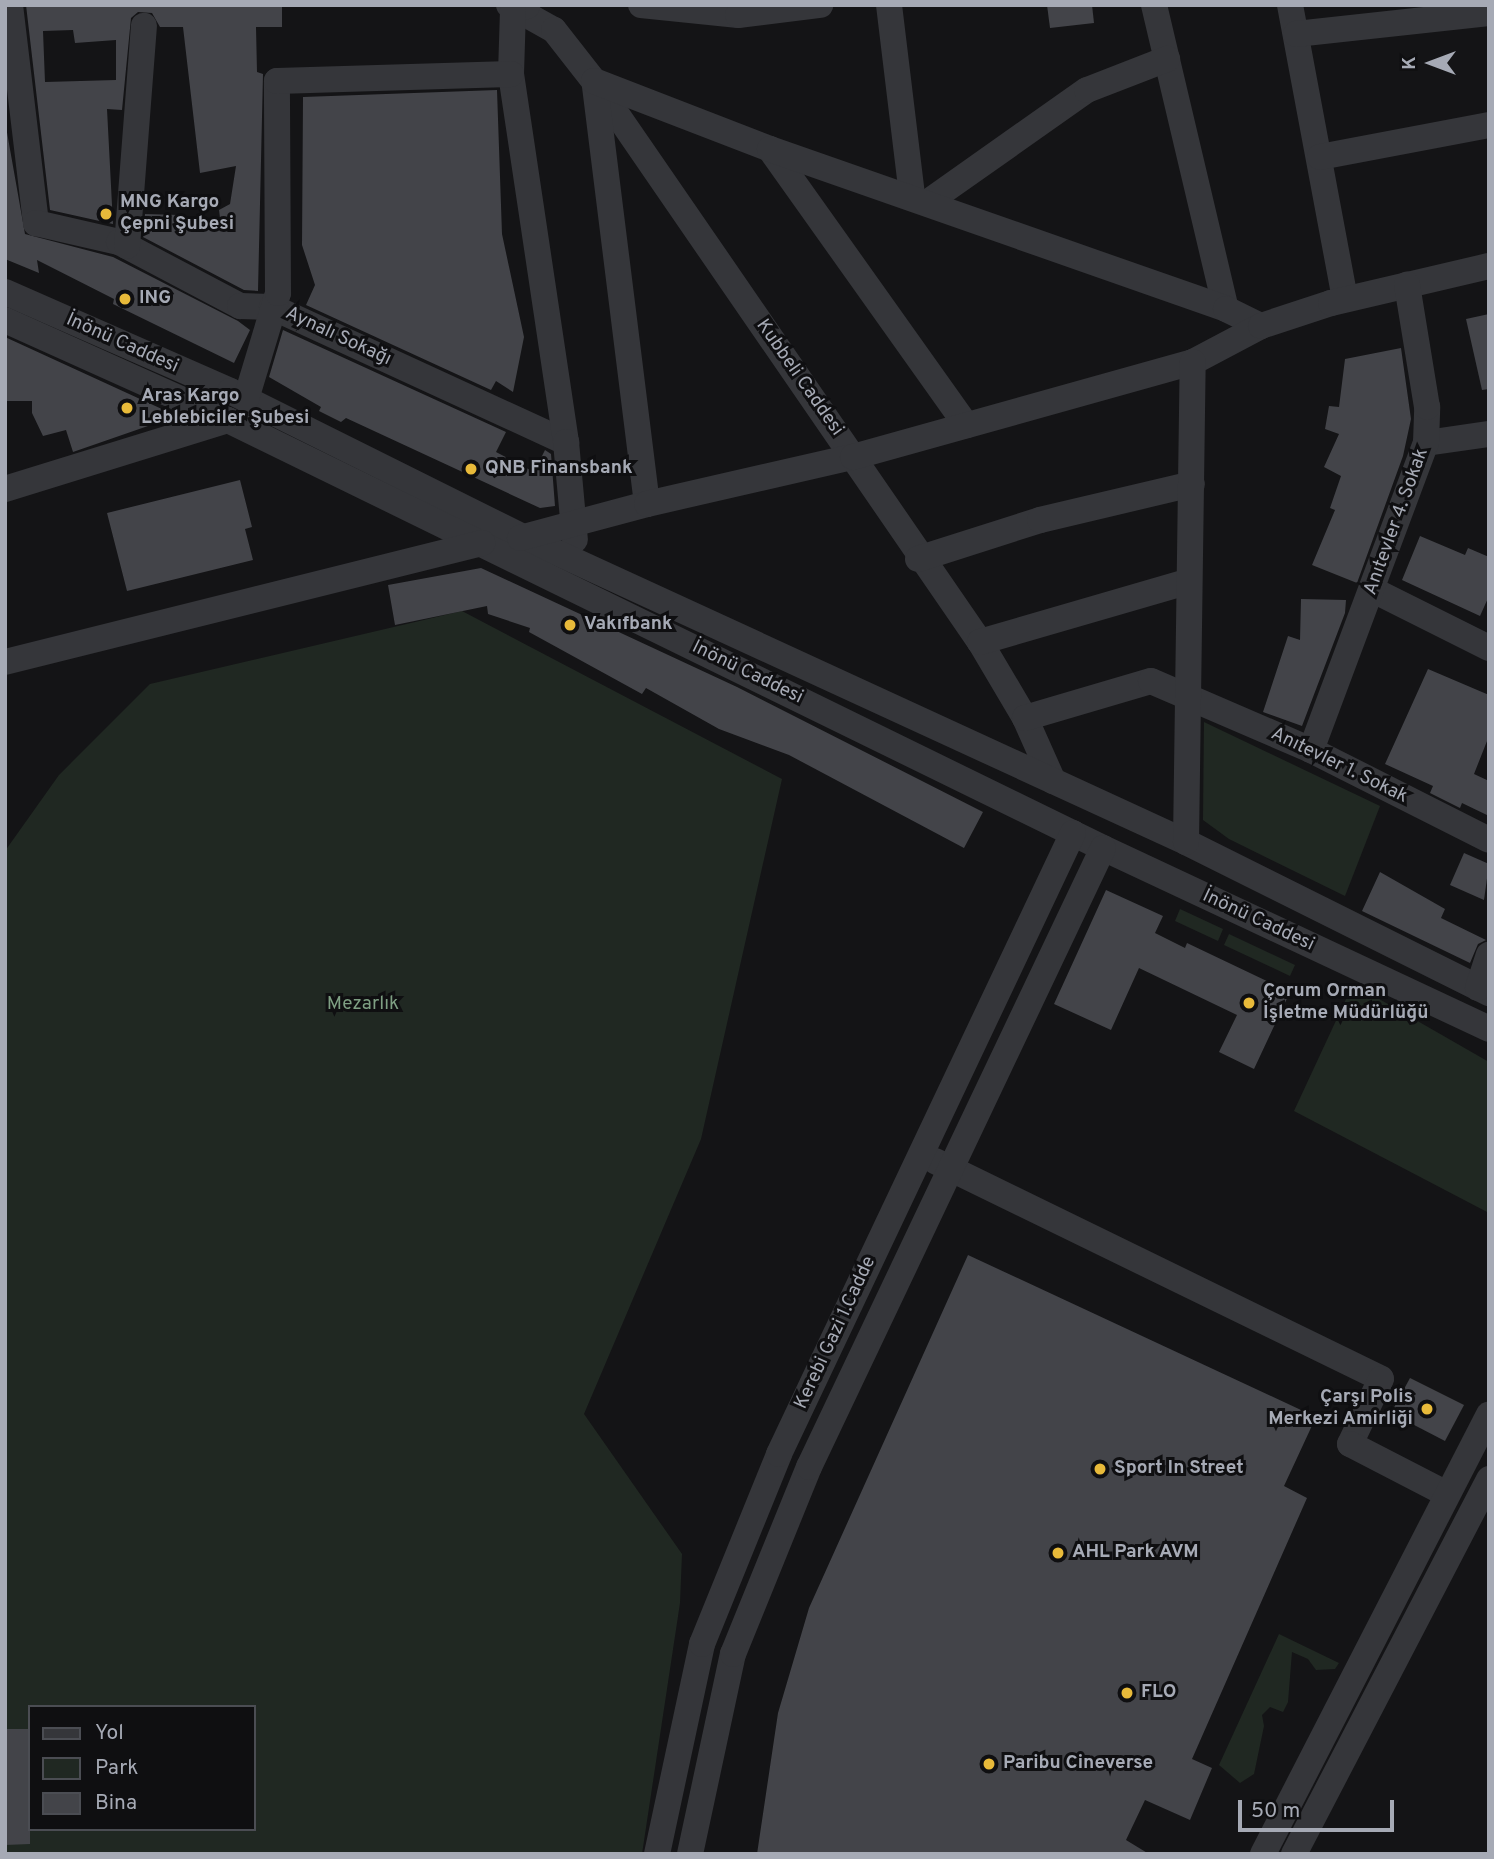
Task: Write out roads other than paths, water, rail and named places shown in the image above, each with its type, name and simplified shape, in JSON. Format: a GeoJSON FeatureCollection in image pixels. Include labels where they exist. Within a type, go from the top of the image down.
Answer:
{"type":"FeatureCollection","features":[{"type":"Feature","properties":{"kind":"street","name":"Aynalı Sokağı"},"geometry":{"type":"LineString","coordinates":[[10,5],[14,105],[36,223],[127,246],[240,306],[272,307],[566,442]]}},
{"type":"Feature","properties":{"kind":"street"},"geometry":{"type":"LineString","coordinates":[[641,5],[735,10],[820,5]]}},
{"type":"Feature","properties":{"kind":"street"},"geometry":{"type":"LineString","coordinates":[[889,5],[920,199]]}},
{"type":"Feature","properties":{"kind":"street"},"geometry":{"type":"LineString","coordinates":[[1154,5],[1226,309]]}},
{"type":"Feature","properties":{"kind":"street"},"geometry":{"type":"LineString","coordinates":[[1290,5],[1345,298]]}},
{"type":"Feature","properties":{"kind":"street"},"geometry":{"type":"LineString","coordinates":[[517,7],[511,74],[566,442],[575,523],[575,559]]}},
{"type":"Feature","properties":{"kind":"street","name":"Kubbeli Caddesi"},"geometry":{"type":"LineString","coordinates":[[517,7],[554,30],[594,82],[853,457],[918,559],[980,642],[1025,718],[1053,781]]}},
{"type":"Feature","properties":{"kind":"street"},"geometry":{"type":"LineString","coordinates":[[1296,34],[1489,13]]}},
{"type":"Feature","properties":{"kind":"street"},"geometry":{"type":"LineString","coordinates":[[127,246],[144,26]]}},
{"type":"Feature","properties":{"kind":"street"},"geometry":{"type":"LineString","coordinates":[[920,199],[1087,90],[1167,59]]}},
{"type":"Feature","properties":{"kind":"street"},"geometry":{"type":"LineString","coordinates":[[246,399],[278,293],[276,81],[511,74]]}},
{"type":"Feature","properties":{"kind":"street"},"geometry":{"type":"LineString","coordinates":[[647,504],[594,82],[770,149],[920,199],[1226,309],[1261,326]]}},
{"type":"Feature","properties":{"kind":"street"},"geometry":{"type":"LineString","coordinates":[[1320,158],[1489,125]]}},
{"type":"Feature","properties":{"kind":"street"},"geometry":{"type":"LineString","coordinates":[[770,149],[966,425]]}},
{"type":"Feature","properties":{"kind":"street"},"geometry":{"type":"LineString","coordinates":[[5,662],[475,544],[525,538],[647,504],[853,457],[1193,362],[1261,326],[1345,298],[1489,266]]}},
{"type":"Feature","properties":{"kind":"street","name":"Anıtevler 4. Sokak"},"geometry":{"type":"LineString","coordinates":[[1311,750],[1426,443],[1427,407],[1407,285]]}},
{"type":"Feature","properties":{"kind":"street","name":"İnönü Caddesi"},"geometry":{"type":"LineString","coordinates":[[5,292],[246,399],[525,538],[1185,842],[1483,990]]}},
{"type":"Feature","properties":{"kind":"street","name":"İnönü Caddesi"},"geometry":{"type":"LineString","coordinates":[[5,320],[228,420],[475,544],[1103,848],[1489,1029]]}},
{"type":"Feature","properties":{"kind":"street"},"geometry":{"type":"LineString","coordinates":[[1185,842],[1186,582],[1192,484],[1193,362]]}},
{"type":"Feature","properties":{"kind":"street"},"geometry":{"type":"LineString","coordinates":[[5,489],[228,420]]}},
{"type":"Feature","properties":{"kind":"street"},"geometry":{"type":"LineString","coordinates":[[1426,443],[1489,434]]}},
{"type":"Feature","properties":{"kind":"street"},"geometry":{"type":"LineString","coordinates":[[918,559],[1040,520],[1192,484]]}},
{"type":"Feature","properties":{"kind":"street"},"geometry":{"type":"LineString","coordinates":[[980,642],[1186,582]]}},
{"type":"Feature","properties":{"kind":"street"},"geometry":{"type":"LineString","coordinates":[[1373,590],[1489,648]]}},
{"type":"Feature","properties":{"kind":"street","name":"Anıtevler 1. Sokak"},"geometry":{"type":"LineString","coordinates":[[1025,718],[1151,681],[1311,750],[1489,840]]}},
{"type":"Feature","properties":{"kind":"street","name":"Kerebi Gazi 1.Cadde"},"geometry":{"type":"LineString","coordinates":[[657,1854],[702,1644],[779,1454],[1073,833]]}},
{"type":"Feature","properties":{"kind":"street","name":"Kerebi Gazi 1.Cadde"},"geometry":{"type":"LineString","coordinates":[[690,1854],[733,1654],[809,1467],[1103,848]]}},
{"type":"Feature","properties":{"kind":"street"},"geometry":{"type":"LineString","coordinates":[[1483,990],[1489,955]]}},
{"type":"Feature","properties":{"kind":"street"},"geometry":{"type":"LineString","coordinates":[[921,1154],[1381,1379],[1350,1444],[1445,1493]]}},
{"type":"Feature","properties":{"kind":"street"},"geometry":{"type":"LineString","coordinates":[[1263,1854],[1445,1493],[1489,1415]]}},
{"type":"Feature","properties":{"kind":"street"},"geometry":{"type":"LineString","coordinates":[[1294,1854],[1489,1479]]}},
{"type":"Feature","properties":{"kind":"place","name":"MNG Kargo Çepni Şubesi"},"geometry":{"type":"Point","coordinates":[106,214]}},
{"type":"Feature","properties":{"kind":"place","name":"ING"},"geometry":{"type":"Point","coordinates":[125,299]}},
{"type":"Feature","properties":{"kind":"place","name":"Aras Kargo Leblebiciler Şubesi"},"geometry":{"type":"Point","coordinates":[127,408]}},
{"type":"Feature","properties":{"kind":"place","name":"QNB Finansbank"},"geometry":{"type":"Point","coordinates":[471,469]}},
{"type":"Feature","properties":{"kind":"place","name":"Vakıfbank"},"geometry":{"type":"Point","coordinates":[570,625]}},
{"type":"Feature","properties":{"kind":"place","name":"Çorum Orman İşletme Müdürlüğü"},"geometry":{"type":"Point","coordinates":[1249,1003]}},
{"type":"Feature","properties":{"kind":"place","name":"Çarşı Polis Merkezi Amirliği"},"geometry":{"type":"Point","coordinates":[1427,1409]}},
{"type":"Feature","properties":{"kind":"place","name":"Sport In Street"},"geometry":{"type":"Point","coordinates":[1100,1469]}},
{"type":"Feature","properties":{"kind":"place","name":"AHL Park AVM"},"geometry":{"type":"Point","coordinates":[1058,1553]}},
{"type":"Feature","properties":{"kind":"place","name":"FLO"},"geometry":{"type":"Point","coordinates":[1127,1693]}},
{"type":"Feature","properties":{"kind":"place","name":"Paribu Cineverse"},"geometry":{"type":"Point","coordinates":[989,1764]}},
{"type":"Feature","properties":{"kind":"park label","name":"Mezarlık"},"geometry":{"type":"Point","coordinates":[363,1005]}}]}
